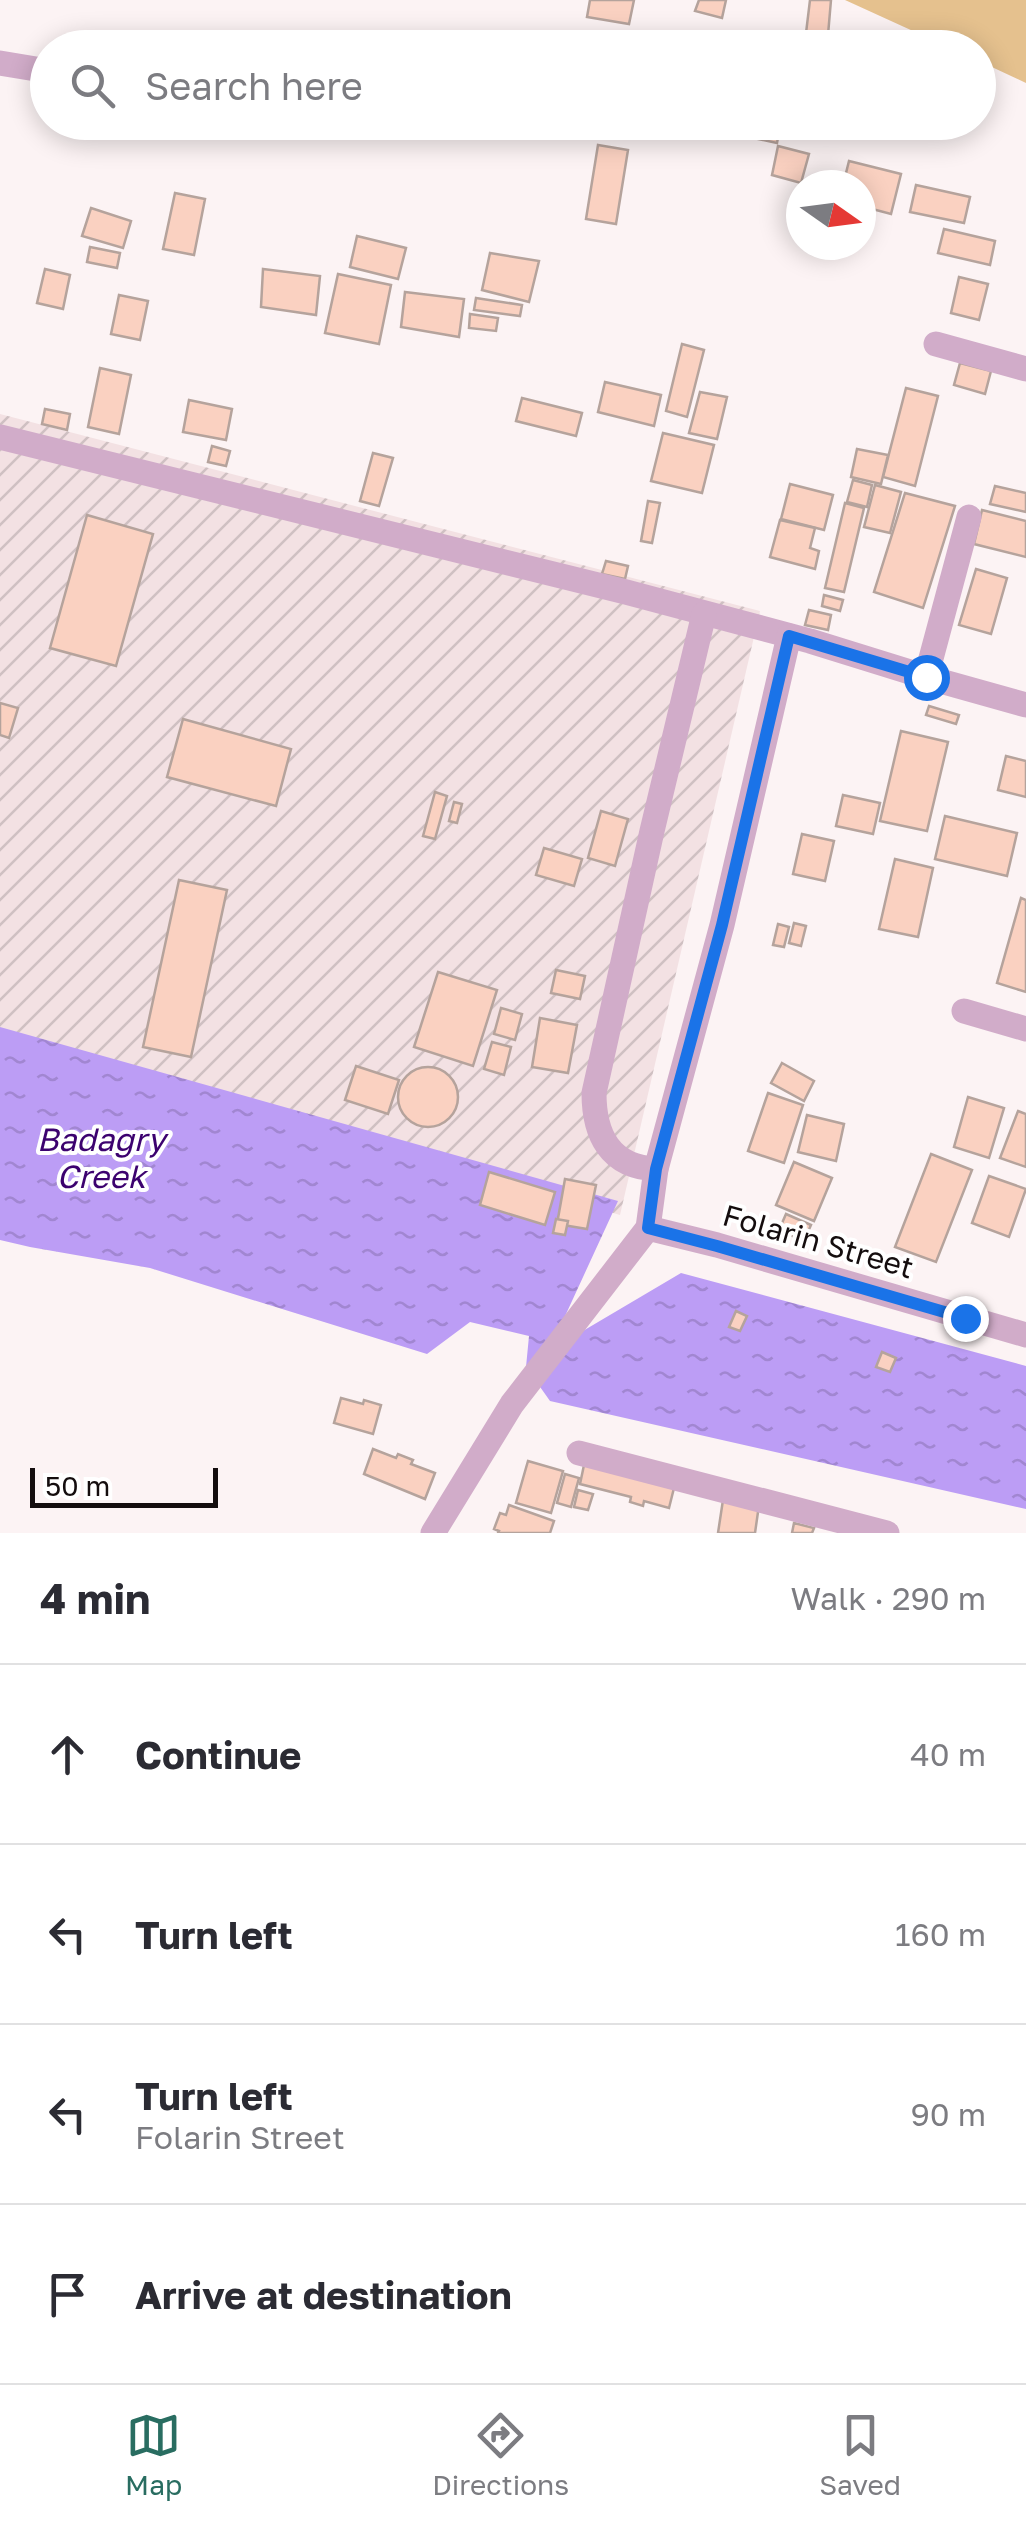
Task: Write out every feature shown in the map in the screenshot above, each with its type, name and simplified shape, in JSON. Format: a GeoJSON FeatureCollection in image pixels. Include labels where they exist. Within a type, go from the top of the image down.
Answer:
{"type":"FeatureCollection","features":[{"type":"Feature","properties":{"kind":"street"},"geometry":{"type":"LineString","coordinates":[[0,62],[30,68]]}},
{"type":"Feature","properties":{"kind":"street"},"geometry":{"type":"LineString","coordinates":[[936,344],[1026,369]]}},
{"type":"Feature","properties":{"kind":"street"},"geometry":{"type":"LineString","coordinates":[[0,437],[626,592],[1026,705]]}},
{"type":"Feature","properties":{"kind":"street"},"geometry":{"type":"LineString","coordinates":[[926,677],[969,516]]}},
{"type":"Feature","properties":{"kind":"street"},"geometry":{"type":"LineString","coordinates":[[656,1169],[617,1158],[603,1140],[594,1113],[594,1094],[704,614]]}},
{"type":"Feature","properties":{"kind":"street"},"geometry":{"type":"LineString","coordinates":[[434,1533],[512,1404],[648,1228],[656,1169],[722,925],[789,636]]}},
{"type":"Feature","properties":{"kind":"street"},"geometry":{"type":"LineString","coordinates":[[964,1012],[1026,1028]]}},
{"type":"Feature","properties":{"kind":"street","name":"Folarin Street"},"geometry":{"type":"LineString","coordinates":[[648,1228],[1026,1334]]}},
{"type":"Feature","properties":{"kind":"street"},"geometry":{"type":"LineString","coordinates":[[579,1453],[887,1533]]}},
{"type":"Feature","properties":{"kind":"shaded area"},"geometry":{"type":"Polygon","coordinates":[[[845,0],[1026,0],[1026,83],[996,69],[996,30],[911,30],[845,0]]]}},
{"type":"Feature","properties":{"kind":"shaded area"},"geometry":{"type":"Polygon","coordinates":[[[0,414],[760,611],[620,1215],[0,1035],[0,414]]]}},
{"type":"Feature","properties":{"kind":"water","name":"Badagry Creek"},"geometry":{"type":"Polygon","coordinates":[[[0,1027],[618,1201],[549,1351],[681,1273],[1026,1366],[1026,1509],[550,1401],[526,1367],[529,1336],[470,1322],[427,1354],[150,1268],[0,1240],[0,1027]]]}},
{"type":"Feature","properties":{"kind":"building"},"geometry":{"type":"Polygon","coordinates":[[[590,0],[634,0],[629,24],[587,17],[590,0]]]}},
{"type":"Feature","properties":{"kind":"building"},"geometry":{"type":"Polygon","coordinates":[[[699,0],[726,0],[722,18],[695,11],[699,0]]]}},
{"type":"Feature","properties":{"kind":"building"},"geometry":{"type":"Polygon","coordinates":[[[810,0],[831,0],[828,30],[806,30],[810,0]]]}},
{"type":"Feature","properties":{"kind":"building"},"geometry":{"type":"Polygon","coordinates":[[[598,145],[628,150],[616,224],[586,219],[598,145]]]}},
{"type":"Feature","properties":{"kind":"building"},"geometry":{"type":"Polygon","coordinates":[[[778,146],[809,154],[805,170],[786,170],[786,179],[772,175],[778,146]]]}},
{"type":"Feature","properties":{"kind":"building"},"geometry":{"type":"Polygon","coordinates":[[[849,161],[901,174],[891,214],[876,210],[876,170],[847,170],[849,161]]]}},
{"type":"Feature","properties":{"kind":"building"},"geometry":{"type":"Polygon","coordinates":[[[916,185],[970,197],[964,223],[910,212],[916,185]]]}},
{"type":"Feature","properties":{"kind":"building"},"geometry":{"type":"Polygon","coordinates":[[[175,193],[205,199],[194,255],[163,249],[175,193]]]}},
{"type":"Feature","properties":{"kind":"building"},"geometry":{"type":"Polygon","coordinates":[[[91,208],[131,221],[123,248],[82,236],[91,208]]]}},
{"type":"Feature","properties":{"kind":"building"},"geometry":{"type":"Polygon","coordinates":[[[944,229],[995,241],[990,265],[938,253],[944,229]]]}},
{"type":"Feature","properties":{"kind":"building"},"geometry":{"type":"Polygon","coordinates":[[[357,236],[406,248],[398,279],[350,267],[357,236]]]}},
{"type":"Feature","properties":{"kind":"building"},"geometry":{"type":"Polygon","coordinates":[[[90,247],[120,253],[117,268],[87,262],[90,247]]]}},
{"type":"Feature","properties":{"kind":"building"},"geometry":{"type":"Polygon","coordinates":[[[490,253],[539,261],[529,302],[482,290],[490,253]]]}},
{"type":"Feature","properties":{"kind":"building"},"geometry":{"type":"Polygon","coordinates":[[[45,269],[70,275],[63,309],[37,303],[45,269]]]}},
{"type":"Feature","properties":{"kind":"building"},"geometry":{"type":"Polygon","coordinates":[[[263,269],[320,276],[316,315],[261,307],[263,269]]]}},
{"type":"Feature","properties":{"kind":"building"},"geometry":{"type":"Polygon","coordinates":[[[338,274],[391,285],[379,344],[325,333],[338,274]]]}},
{"type":"Feature","properties":{"kind":"building"},"geometry":{"type":"Polygon","coordinates":[[[959,277],[988,284],[979,320],[951,313],[959,277]]]}},
{"type":"Feature","properties":{"kind":"building"},"geometry":{"type":"Polygon","coordinates":[[[405,292],[464,299],[459,337],[401,327],[405,292]]]}},
{"type":"Feature","properties":{"kind":"building"},"geometry":{"type":"Polygon","coordinates":[[[119,295],[148,301],[140,340],[111,334],[119,295]]]}},
{"type":"Feature","properties":{"kind":"building"},"geometry":{"type":"Polygon","coordinates":[[[476,298],[522,305],[520,316],[474,310],[476,298]]]}},
{"type":"Feature","properties":{"kind":"building"},"geometry":{"type":"Polygon","coordinates":[[[470,314],[498,318],[496,331],[469,328],[470,314]]]}},
{"type":"Feature","properties":{"kind":"building"},"geometry":{"type":"Polygon","coordinates":[[[682,344],[704,350],[687,417],[666,411],[682,344]]]}},
{"type":"Feature","properties":{"kind":"building"},"geometry":{"type":"Polygon","coordinates":[[[960,363],[991,371],[985,394],[954,385],[960,363]]]}},
{"type":"Feature","properties":{"kind":"building"},"geometry":{"type":"Polygon","coordinates":[[[100,368],[131,375],[119,434],[88,427],[100,368]]]}},
{"type":"Feature","properties":{"kind":"building"},"geometry":{"type":"Polygon","coordinates":[[[605,382],[661,395],[654,426],[598,412],[605,382]]]}},
{"type":"Feature","properties":{"kind":"building"},"geometry":{"type":"Polygon","coordinates":[[[906,388],[938,396],[915,486],[883,477],[906,388]]]}},
{"type":"Feature","properties":{"kind":"building"},"geometry":{"type":"Polygon","coordinates":[[[700,392],[727,397],[717,439],[689,433],[700,392]]]}},
{"type":"Feature","properties":{"kind":"building"},"geometry":{"type":"Polygon","coordinates":[[[522,398],[582,413],[576,436],[516,421],[522,398]]]}},
{"type":"Feature","properties":{"kind":"building"},"geometry":{"type":"Polygon","coordinates":[[[189,400],[232,409],[226,440],[183,432],[189,400]]]}},
{"type":"Feature","properties":{"kind":"building"},"geometry":{"type":"Polygon","coordinates":[[[45,409],[70,414],[67,430],[42,424],[45,409]]]}},
{"type":"Feature","properties":{"kind":"building"},"geometry":{"type":"Polygon","coordinates":[[[663,433],[714,445],[702,493],[651,481],[663,433]]]}},
{"type":"Feature","properties":{"kind":"building"},"geometry":{"type":"Polygon","coordinates":[[[212,446],[230,451],[226,466],[208,462],[212,446]]]}},
{"type":"Feature","properties":{"kind":"building"},"geometry":{"type":"Polygon","coordinates":[[[857,449],[888,455],[881,484],[851,477],[857,449]]]}},
{"type":"Feature","properties":{"kind":"building"},"geometry":{"type":"Polygon","coordinates":[[[373,453],[393,458],[379,506],[360,501],[373,453]]]}},
{"type":"Feature","properties":{"kind":"building"},"geometry":{"type":"Polygon","coordinates":[[[853,480],[872,485],[867,507],[847,502],[853,480]]]}},
{"type":"Feature","properties":{"kind":"building"},"geometry":{"type":"Polygon","coordinates":[[[790,484],[833,495],[824,530],[781,519],[790,484]]]}},
{"type":"Feature","properties":{"kind":"building"},"geometry":{"type":"Polygon","coordinates":[[[875,485],[901,492],[890,533],[864,527],[875,485]]]}},
{"type":"Feature","properties":{"kind":"building"},"geometry":{"type":"Polygon","coordinates":[[[995,486],[1026,493],[1026,512],[990,504],[995,486]]]}},
{"type":"Feature","properties":{"kind":"building"},"geometry":{"type":"Polygon","coordinates":[[[905,493],[955,506],[923,608],[874,592],[905,493]]]}},
{"type":"Feature","properties":{"kind":"building"},"geometry":{"type":"Polygon","coordinates":[[[648,501],[660,503],[652,543],[641,541],[648,501]]]}},
{"type":"Feature","properties":{"kind":"building"},"geometry":{"type":"Polygon","coordinates":[[[845,503],[864,508],[844,592],[825,588],[845,503]]]}},
{"type":"Feature","properties":{"kind":"building"},"geometry":{"type":"Polygon","coordinates":[[[982,510],[1026,521],[1026,557],[974,544],[982,510]]]}},
{"type":"Feature","properties":{"kind":"building"},"geometry":{"type":"Polygon","coordinates":[[[87,515],[153,534],[116,666],[50,648],[87,515]]]}},
{"type":"Feature","properties":{"kind":"building"},"geometry":{"type":"Polygon","coordinates":[[[780,520],[815,528],[810,548],[819,551],[815,569],[770,557],[780,520]]]}},
{"type":"Feature","properties":{"kind":"building"},"geometry":{"type":"Polygon","coordinates":[[[606,561],[628,566],[625,579],[602,574],[606,561]]]}},
{"type":"Feature","properties":{"kind":"building"},"geometry":{"type":"Polygon","coordinates":[[[976,569],[1007,578],[991,634],[959,625],[976,569]]]}},
{"type":"Feature","properties":{"kind":"building"},"geometry":{"type":"Polygon","coordinates":[[[824,595],[843,600],[840,611],[822,606],[824,595]]]}},
{"type":"Feature","properties":{"kind":"building"},"geometry":{"type":"Polygon","coordinates":[[[809,610],[831,615],[828,630],[805,625],[809,610]]]}},
{"type":"Feature","properties":{"kind":"building"},"geometry":{"type":"Polygon","coordinates":[[[0,703],[18,708],[9,738],[0,735],[0,703]]]}},
{"type":"Feature","properties":{"kind":"building"},"geometry":{"type":"Polygon","coordinates":[[[929,706],[959,715],[956,724],[926,715],[929,706]]]}},
{"type":"Feature","properties":{"kind":"building"},"geometry":{"type":"Polygon","coordinates":[[[183,719],[291,749],[276,806],[167,777],[183,719]]]}},
{"type":"Feature","properties":{"kind":"building"},"geometry":{"type":"Polygon","coordinates":[[[901,731],[948,742],[927,831],[880,821],[901,731]]]}},
{"type":"Feature","properties":{"kind":"building"},"geometry":{"type":"Polygon","coordinates":[[[1006,756],[1026,761],[1026,797],[998,790],[1006,756]]]}},
{"type":"Feature","properties":{"kind":"building"},"geometry":{"type":"Polygon","coordinates":[[[435,792],[447,796],[435,839],[423,836],[435,792]]]}},
{"type":"Feature","properties":{"kind":"building"},"geometry":{"type":"Polygon","coordinates":[[[843,795],[880,803],[873,834],[836,826],[843,795]]]}},
{"type":"Feature","properties":{"kind":"building"},"geometry":{"type":"Polygon","coordinates":[[[454,802],[462,804],[457,823],[449,821],[454,802]]]}},
{"type":"Feature","properties":{"kind":"building"},"geometry":{"type":"Polygon","coordinates":[[[601,811],[628,819],[615,866],[588,858],[601,811]]]}},
{"type":"Feature","properties":{"kind":"building"},"geometry":{"type":"Polygon","coordinates":[[[945,816],[1017,833],[1007,876],[935,859],[945,816]]]}},
{"type":"Feature","properties":{"kind":"building"},"geometry":{"type":"Polygon","coordinates":[[[802,834],[834,841],[825,881],[793,874],[802,834]]]}},
{"type":"Feature","properties":{"kind":"building"},"geometry":{"type":"Polygon","coordinates":[[[544,848],[582,859],[574,886],[536,875],[544,848]]]}},
{"type":"Feature","properties":{"kind":"building"},"geometry":{"type":"Polygon","coordinates":[[[895,859],[933,868],[918,937],[879,929],[895,859]]]}},
{"type":"Feature","properties":{"kind":"building"},"geometry":{"type":"Polygon","coordinates":[[[179,880],[227,890],[191,1057],[143,1047],[179,880]]]}},
{"type":"Feature","properties":{"kind":"building"},"geometry":{"type":"Polygon","coordinates":[[[1021,898],[1026,900],[1026,992],[997,983],[1021,898]]]}},
{"type":"Feature","properties":{"kind":"building"},"geometry":{"type":"Polygon","coordinates":[[[794,923],[806,926],[801,946],[789,943],[794,923]]]}},
{"type":"Feature","properties":{"kind":"building"},"geometry":{"type":"Polygon","coordinates":[[[778,924],[789,927],[784,947],[773,945],[778,924]]]}},
{"type":"Feature","properties":{"kind":"building"},"geometry":{"type":"Polygon","coordinates":[[[556,970],[585,976],[580,999],[551,993],[556,970]]]}},
{"type":"Feature","properties":{"kind":"building"},"geometry":{"type":"Polygon","coordinates":[[[438,972],[497,990],[473,1066],[414,1047],[438,972]]]}},
{"type":"Feature","properties":{"kind":"building"},"geometry":{"type":"Polygon","coordinates":[[[501,1008],[522,1014],[515,1040],[494,1034],[501,1008]]]}},
{"type":"Feature","properties":{"kind":"building"},"geometry":{"type":"Polygon","coordinates":[[[540,1018],[577,1025],[568,1073],[532,1067],[540,1018]]]}},
{"type":"Feature","properties":{"kind":"building"},"geometry":{"type":"Polygon","coordinates":[[[492,1042],[511,1047],[504,1075],[484,1069],[492,1042]]]}},
{"type":"Feature","properties":{"kind":"building"},"geometry":{"type":"Polygon","coordinates":[[[782,1063],[814,1081],[804,1101],[771,1083],[782,1063]]]}},
{"type":"Feature","properties":{"kind":"building"},"geometry":{"type":"Polygon","coordinates":[[[356,1066],[399,1080],[388,1114],[345,1100],[356,1066]]]}},
{"type":"Feature","properties":{"kind":"building"},"geometry":{"type":"Polygon","coordinates":[[[428,1067],[449,1076],[458,1097],[449,1118],[428,1127],[407,1118],[398,1097],[407,1076],[428,1067]]]}},
{"type":"Feature","properties":{"kind":"building"},"geometry":{"type":"Polygon","coordinates":[[[768,1093],[803,1105],[784,1163],[748,1151],[768,1093]]]}},
{"type":"Feature","properties":{"kind":"building"},"geometry":{"type":"Polygon","coordinates":[[[968,1097],[1004,1108],[989,1158],[954,1147],[968,1097]]]}},
{"type":"Feature","properties":{"kind":"building"},"geometry":{"type":"Polygon","coordinates":[[[1018,1111],[1026,1114],[1026,1167],[1000,1158],[1018,1111]]]}},
{"type":"Feature","properties":{"kind":"building"},"geometry":{"type":"Polygon","coordinates":[[[807,1115],[844,1124],[836,1161],[798,1152],[807,1115]]]}},
{"type":"Feature","properties":{"kind":"building"},"geometry":{"type":"Polygon","coordinates":[[[931,1154],[972,1170],[936,1262],[895,1247],[931,1154]]]}},
{"type":"Feature","properties":{"kind":"building"},"geometry":{"type":"Polygon","coordinates":[[[794,1162],[832,1178],[814,1221],[776,1205],[794,1162]]]}},
{"type":"Feature","properties":{"kind":"building"},"geometry":{"type":"Polygon","coordinates":[[[489,1172],[555,1192],[545,1225],[480,1205],[489,1172]]]}},
{"type":"Feature","properties":{"kind":"building"},"geometry":{"type":"Polygon","coordinates":[[[989,1176],[1026,1189],[1009,1237],[972,1223],[989,1176]]]}},
{"type":"Feature","properties":{"kind":"building"},"geometry":{"type":"Polygon","coordinates":[[[565,1179],[596,1185],[587,1229],[557,1224],[565,1179]]]}},
{"type":"Feature","properties":{"kind":"building"},"geometry":{"type":"Polygon","coordinates":[[[786,1214],[811,1225],[804,1241],[779,1230],[786,1214]]]}},
{"type":"Feature","properties":{"kind":"building"},"geometry":{"type":"Polygon","coordinates":[[[556,1219],[568,1221],[565,1235],[553,1233],[556,1219]]]}},
{"type":"Feature","properties":{"kind":"building"},"geometry":{"type":"Polygon","coordinates":[[[736,1311],[747,1316],[740,1331],[729,1327],[736,1311]]]}},
{"type":"Feature","properties":{"kind":"building"},"geometry":{"type":"Polygon","coordinates":[[[882,1352],[896,1358],[890,1372],[876,1367],[882,1352]]]}},
{"type":"Feature","properties":{"kind":"building"},"geometry":{"type":"Polygon","coordinates":[[[341,1398],[381,1405],[373,1434],[334,1423],[341,1398]]]}},
{"type":"Feature","properties":{"kind":"building"},"geometry":{"type":"Polygon","coordinates":[[[373,1449],[396,1458],[398,1454],[435,1473],[425,1499],[364,1474],[373,1449]]]}},
{"type":"Feature","properties":{"kind":"building"},"geometry":{"type":"Polygon","coordinates":[[[528,1461],[563,1471],[551,1513],[516,1503],[528,1461]]]}},
{"type":"Feature","properties":{"kind":"building"},"geometry":{"type":"Polygon","coordinates":[[[584,1465],[675,1484],[669,1508],[644,1501],[643,1506],[630,1502],[631,1497],[580,1484],[584,1465]]]}},
{"type":"Feature","properties":{"kind":"building"},"geometry":{"type":"Polygon","coordinates":[[[565,1474],[579,1478],[571,1507],[557,1503],[565,1474]]]}},
{"type":"Feature","properties":{"kind":"building"},"geometry":{"type":"Polygon","coordinates":[[[578,1490],[593,1494],[588,1510],[574,1507],[578,1490]]]}},
{"type":"Feature","properties":{"kind":"building"},"geometry":{"type":"Polygon","coordinates":[[[723,1500],[759,1505],[755,1533],[718,1533],[723,1500]]]}},
{"type":"Feature","properties":{"kind":"building"},"geometry":{"type":"Polygon","coordinates":[[[509,1505],[554,1521],[550,1533],[498,1533],[494,1529],[500,1513],[506,1515],[509,1505]]]}},
{"type":"Feature","properties":{"kind":"building"},"geometry":{"type":"Polygon","coordinates":[[[794,1523],[814,1528],[812,1533],[792,1533],[794,1523]]]}},
{"type":"Feature","properties":{"kind":"route"},"geometry":{"type":"LineString","coordinates":[[926,677],[789,636],[722,925],[656,1169],[648,1228],[965,1318]]}}]}
